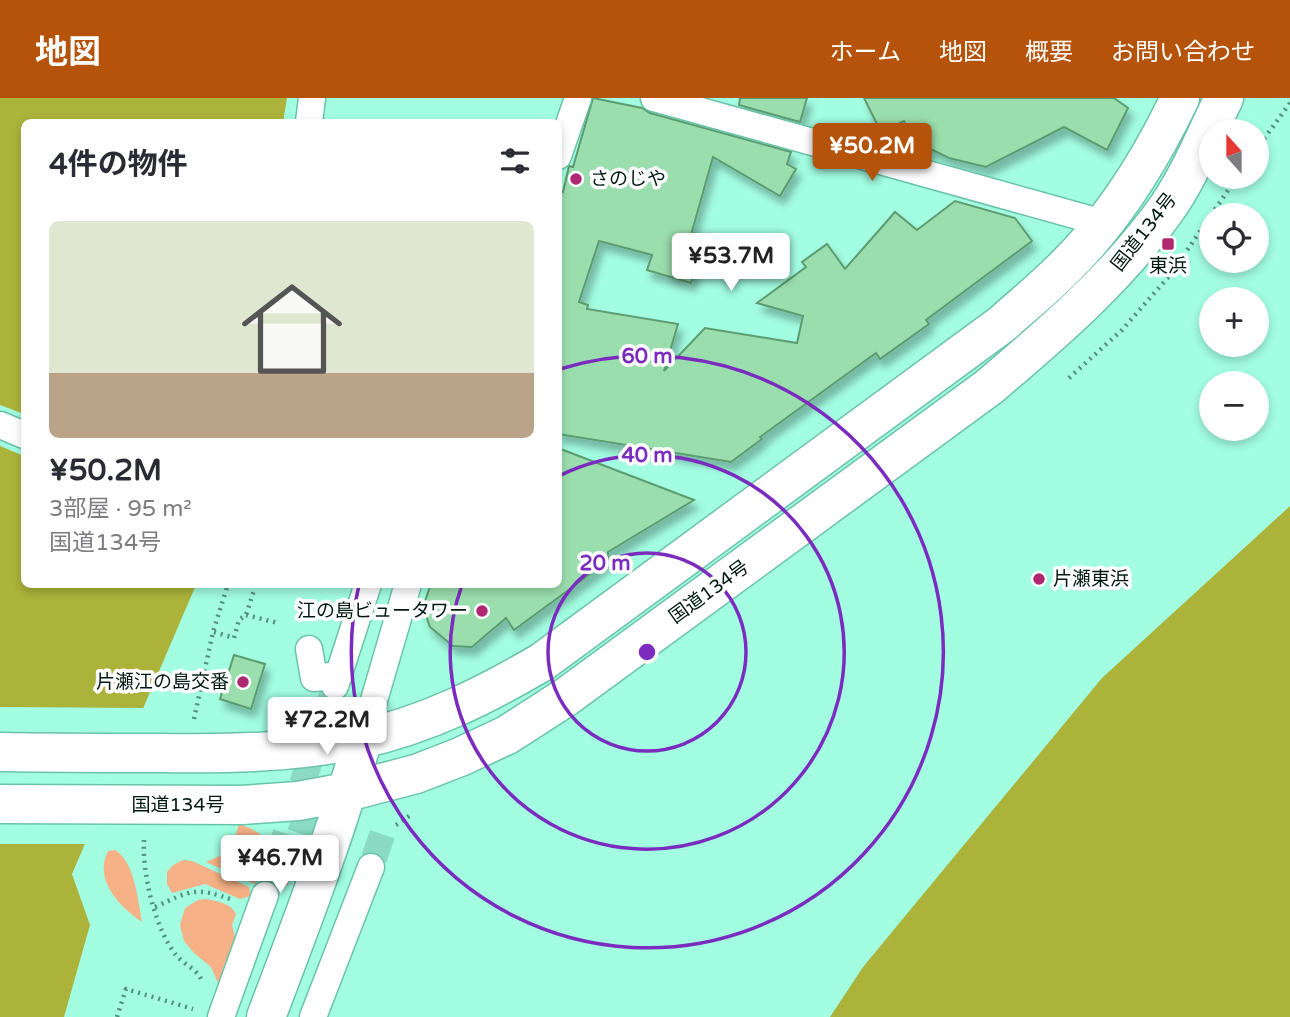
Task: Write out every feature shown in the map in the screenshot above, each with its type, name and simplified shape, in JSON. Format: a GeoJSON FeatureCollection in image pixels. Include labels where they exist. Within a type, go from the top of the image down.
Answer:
{"type":"FeatureCollection","features":[{"type":"Feature","properties":{"kind":"main road","name":"国道134号"},"geometry":{"type":"LineString","coordinates":[[0,752],[241,754],[302,750],[400,728],[491,692],[542,662],[974,346],[1063,269],[1104,223],[1135,183],[1157,146],[1180,98]]}},
{"type":"Feature","properties":{"kind":"main road","name":"国道134号"},"geometry":{"type":"LineString","coordinates":[[0,804],[140,822],[242,805],[298,802],[416,774],[507,735],[554,705],[989,387],[1088,300],[1138,247],[1169,205],[1224,98]]}},
{"type":"Feature","properties":{"kind":"main road"},"geometry":{"type":"LineString","coordinates":[[266,1017],[347,792],[363,738]]}},
{"type":"Feature","properties":{"kind":"street"},"geometry":{"type":"LineString","coordinates":[[309,119],[312,98]]}},
{"type":"Feature","properties":{"kind":"street"},"geometry":{"type":"LineString","coordinates":[[562,144],[578,98]]}},
{"type":"Feature","properties":{"kind":"street"},"geometry":{"type":"LineString","coordinates":[[653,98],[1104,223]]}},
{"type":"Feature","properties":{"kind":"street"},"geometry":{"type":"LineString","coordinates":[[0,425],[21,434]]}},
{"type":"Feature","properties":{"kind":"street"},"geometry":{"type":"LineString","coordinates":[[309,649],[314,678],[337,680],[367,588]]}},
{"type":"Feature","properties":{"kind":"street"},"geometry":{"type":"LineString","coordinates":[[363,738],[407,588]]}},
{"type":"Feature","properties":{"kind":"street"},"geometry":{"type":"LineString","coordinates":[[313,1017],[371,867]]}},
{"type":"Feature","properties":{"kind":"street"},"geometry":{"type":"LineString","coordinates":[[221,1017],[254,903]]}},
{"type":"Feature","properties":{"kind":"path"},"geometry":{"type":"LineString","coordinates":[[1269,132],[1290,103]]}},
{"type":"Feature","properties":{"kind":"path"},"geometry":{"type":"LineString","coordinates":[[1069,378],[1122,330],[1171,274],[1229,189]]}},
{"type":"Feature","properties":{"kind":"path"},"geometry":{"type":"LineString","coordinates":[[194,720],[227,588]]}},
{"type":"Feature","properties":{"kind":"path"},"geometry":{"type":"LineString","coordinates":[[214,632],[234,638],[239,621],[246,615],[255,588]]}},
{"type":"Feature","properties":{"kind":"path"},"geometry":{"type":"LineString","coordinates":[[246,615],[278,623]]}},
{"type":"Feature","properties":{"kind":"path"},"geometry":{"type":"LineString","coordinates":[[140,822],[143,855],[155,907],[167,942],[178,958],[198,974],[203,989]]}},
{"type":"Feature","properties":{"kind":"path"},"geometry":{"type":"LineString","coordinates":[[155,907],[194,891],[209,891],[254,903]]}},
{"type":"Feature","properties":{"kind":"path"},"geometry":{"type":"LineString","coordinates":[[117,1017],[126,989],[197,1010],[196,1017]]}},
{"type":"Feature","properties":{"kind":"shaded area"},"geometry":{"type":"Polygon","coordinates":[[[0,98],[287,98],[284,119],[21,119],[21,588],[195,588],[72,874],[90,925],[64,1017],[0,1017],[0,98]]]}},
{"type":"Feature","properties":{"kind":"shaded area"},"geometry":{"type":"Polygon","coordinates":[[[1290,506],[1290,1017],[830,1017],[863,967],[1102,678],[1290,506]]]}},
{"type":"Feature","properties":{"kind":"shaded area"},"geometry":{"type":"Polygon","coordinates":[[[239,824],[258,833],[275,846],[285,864],[288,885],[280,883],[275,893],[206,862],[231,851],[239,824]]]}},
{"type":"Feature","properties":{"kind":"shaded area"},"geometry":{"type":"Polygon","coordinates":[[[115,850],[127,863],[131,873],[142,922],[125,909],[106,882],[104,862],[108,851],[115,850]]]}},
{"type":"Feature","properties":{"kind":"shaded area"},"geometry":{"type":"Polygon","coordinates":[[[183,860],[192,861],[249,887],[251,896],[240,899],[205,884],[172,893],[167,884],[167,872],[183,860]]]}},
{"type":"Feature","properties":{"kind":"shaded area"},"geometry":{"type":"Polygon","coordinates":[[[206,899],[227,905],[236,914],[232,925],[236,941],[218,983],[211,967],[184,941],[180,925],[185,908],[198,900],[206,899]]]}},
{"type":"Feature","properties":{"kind":"pier"},"geometry":{"type":"Polygon","coordinates":[[[0,405],[21,413],[21,455],[0,446],[0,405]]]}},
{"type":"Feature","properties":{"kind":"pier"},"geometry":{"type":"Polygon","coordinates":[[[0,707],[147,708],[89,844],[0,844],[0,707]]]}},
{"type":"Feature","properties":{"kind":"building"},"geometry":{"type":"Polygon","coordinates":[[[593,98],[642,108],[650,113],[791,152],[787,164],[796,169],[780,196],[713,157],[687,249],[700,253],[691,283],[647,270],[652,255],[599,241],[579,302],[588,305],[587,309],[678,324],[664,371],[705,328],[797,343],[803,316],[757,303],[806,267],[802,262],[827,244],[845,269],[895,212],[917,230],[955,201],[1015,218],[1032,241],[926,320],[929,324],[880,359],[876,353],[760,437],[762,439],[731,462],[562,435],[562,192],[569,166],[573,167],[593,98]]]}},
{"type":"Feature","properties":{"kind":"building"},"geometry":{"type":"Polygon","coordinates":[[[740,98],[807,98],[800,122],[739,105],[740,98]]]}},
{"type":"Feature","properties":{"kind":"building"},"geometry":{"type":"Polygon","coordinates":[[[864,98],[1114,98],[1128,108],[1107,150],[1064,127],[986,167],[949,158],[914,141],[904,121],[881,132],[864,98]]]}},
{"type":"Feature","properties":{"kind":"building"},"geometry":{"type":"Polygon","coordinates":[[[562,450],[694,500],[608,552],[608,561],[514,630],[506,618],[472,647],[453,646],[430,627],[423,607],[430,588],[562,588],[562,450]]]}},
{"type":"Feature","properties":{"kind":"building","name":"片瀬江の島交番"},"geometry":{"type":"Polygon","coordinates":[[[234,655],[265,664],[251,709],[220,699],[234,655]]]}},
{"type":"Feature","properties":{"kind":"tunnel"},"geometry":{"type":"LineString","coordinates":[[265,895],[335,686]]}},
{"type":"Feature","properties":{"kind":"tunnel"},"geometry":{"type":"LineString","coordinates":[[292,817],[394,852]]}},
{"type":"Feature","properties":{"kind":"place","name":"さのじや"},"geometry":{"type":"Point","coordinates":[576,179]}},
{"type":"Feature","properties":{"kind":"place","name":"東浜"},"geometry":{"type":"Point","coordinates":[1168,244]}},
{"type":"Feature","properties":{"kind":"place","name":"片瀬東浜"},"geometry":{"type":"Point","coordinates":[1039,579]}},
{"type":"Feature","properties":{"kind":"place","name":"江の島ビュータワー"},"geometry":{"type":"Point","coordinates":[482,611]}},
{"type":"Feature","properties":{"kind":"place","name":"片瀬江の島交番"},"geometry":{"type":"Point","coordinates":[243,682]}}]}
